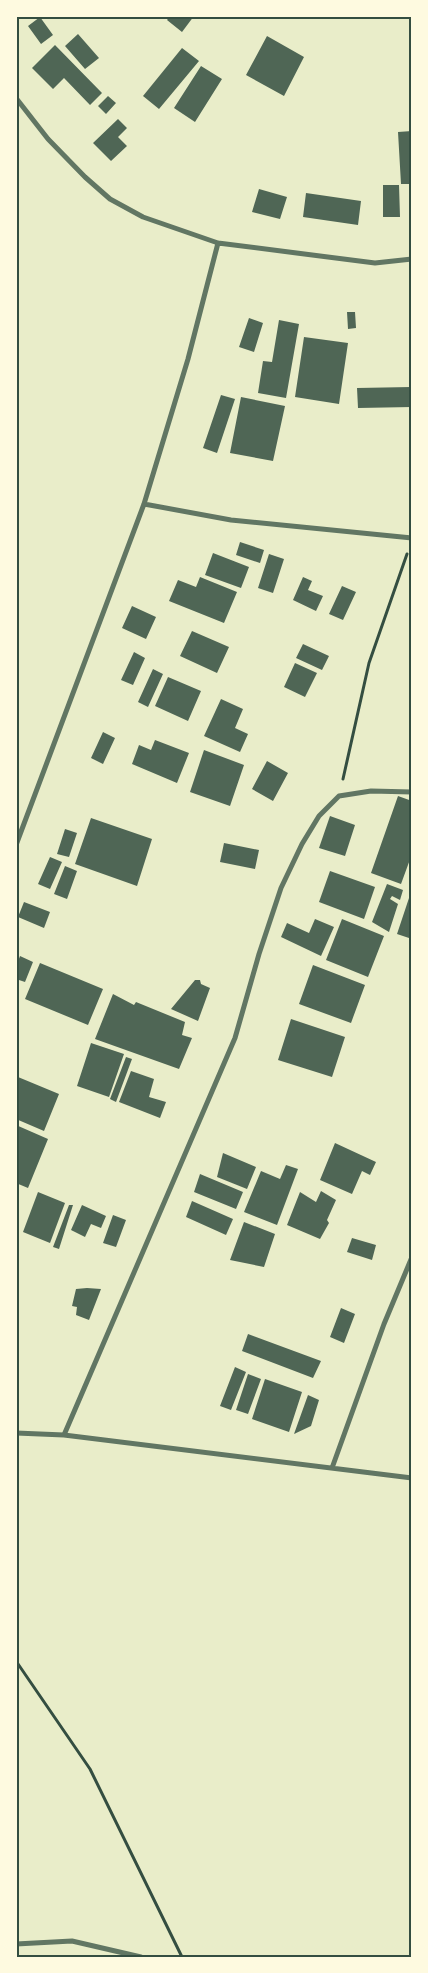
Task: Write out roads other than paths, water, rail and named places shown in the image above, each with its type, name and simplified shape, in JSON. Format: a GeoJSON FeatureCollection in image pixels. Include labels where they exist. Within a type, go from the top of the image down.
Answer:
{"type":"FeatureCollection","features":[{"type":"Feature","properties":{"kind":"street"},"geometry":{"type":"LineString","coordinates":[[16,98],[48,139],[110,199],[143,217],[218,244],[375,263],[412,259]]}},
{"type":"Feature","properties":{"kind":"street"},"geometry":{"type":"LineString","coordinates":[[16,845],[144,504],[188,359],[218,244]]}},
{"type":"Feature","properties":{"kind":"street"},"geometry":{"type":"LineString","coordinates":[[144,504],[231,520],[412,538]]}},
{"type":"Feature","properties":{"kind":"street"},"geometry":{"type":"LineString","coordinates":[[64,1435],[235,1038],[258,954],[281,888],[302,844],[319,816],[339,796],[371,790],[412,792]]}},
{"type":"Feature","properties":{"kind":"street"},"geometry":{"type":"LineString","coordinates":[[332,1468],[384,1324],[412,1257]]}},
{"type":"Feature","properties":{"kind":"street"},"geometry":{"type":"LineString","coordinates":[[16,1433],[64,1435],[412,1478]]}},
{"type":"Feature","properties":{"kind":"street"},"geometry":{"type":"LineString","coordinates":[[16,1944],[72,1941],[141,1957]]}}]}
